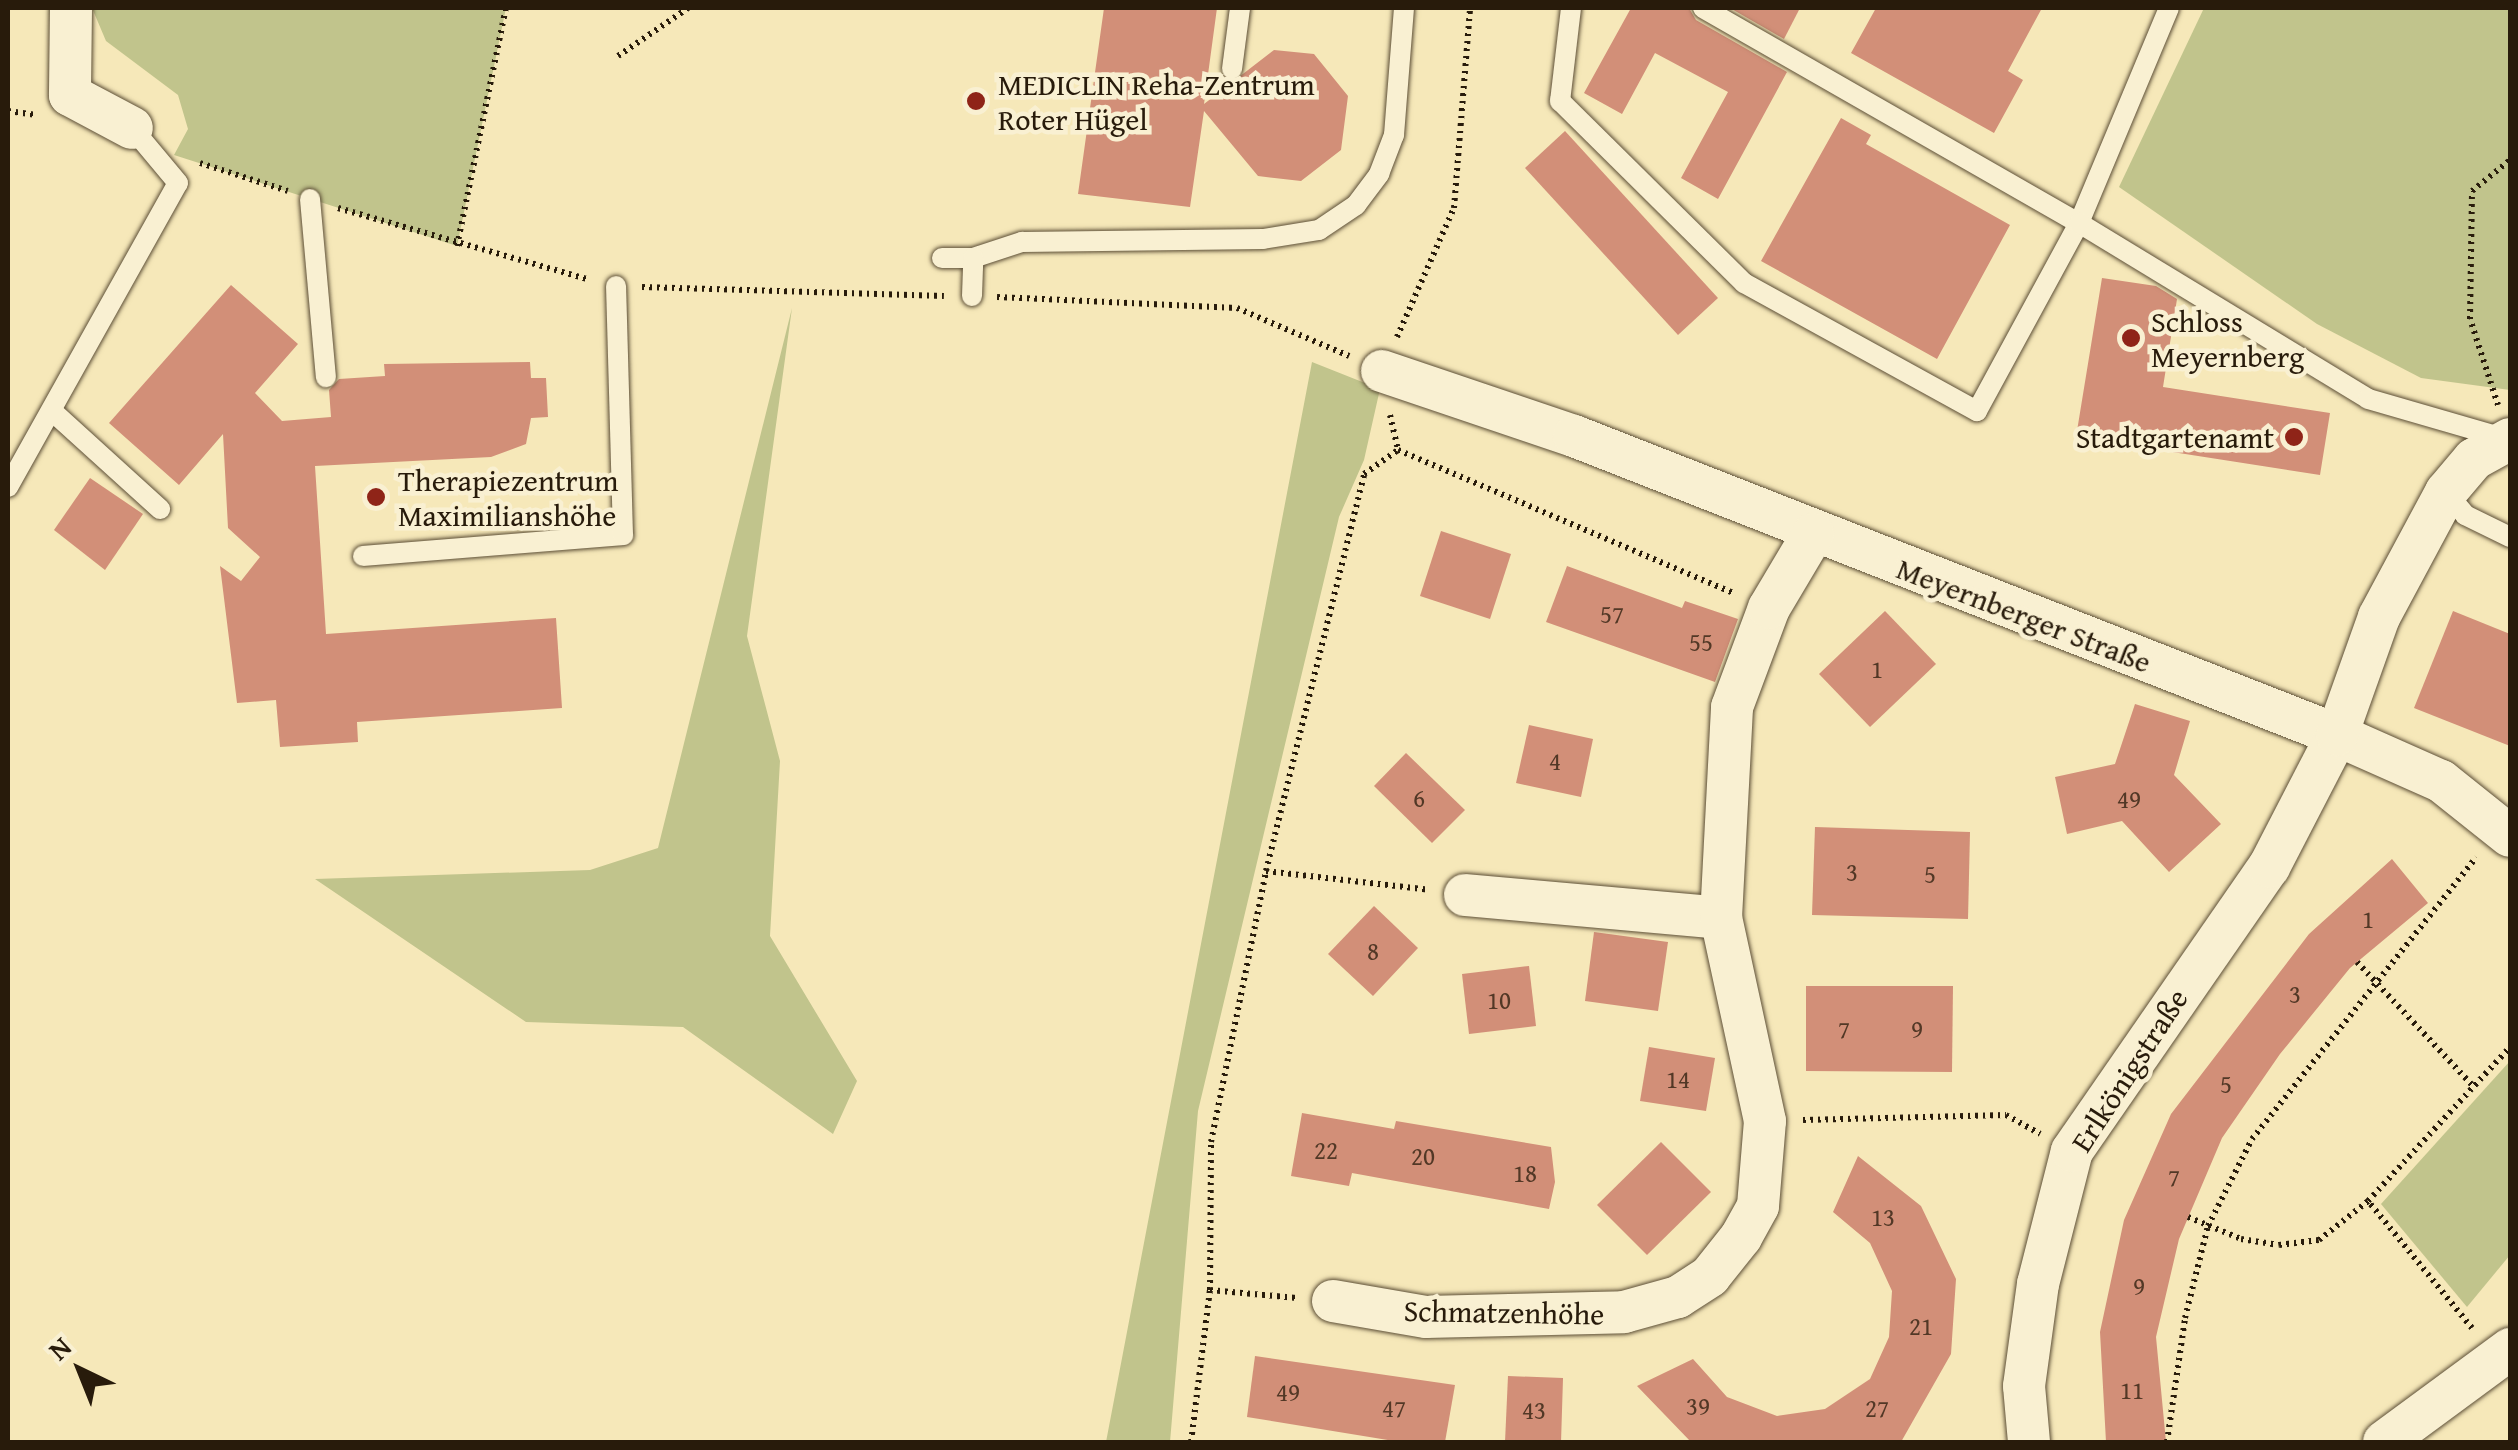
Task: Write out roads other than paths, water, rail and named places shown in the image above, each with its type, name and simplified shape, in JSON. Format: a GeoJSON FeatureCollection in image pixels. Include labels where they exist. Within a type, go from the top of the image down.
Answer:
{"type":"FeatureCollection","features":[{"type":"Feature","properties":{"kind":"street"},"geometry":{"type":"LineString","coordinates":[[71,8],[70,94],[132,128]]}},
{"type":"Feature","properties":{"kind":"street","name":"Meyernberger Straße"},"geometry":{"type":"LineString","coordinates":[[1382,371],[1574,436],[1813,534],[2337,734],[2441,780],[2505,832]]}},
{"type":"Feature","properties":{"kind":"street"},"geometry":{"type":"LineString","coordinates":[[2337,734],[2378,617],[2446,492],[2474,460],[2510,439]]}},
{"type":"Feature","properties":{"kind":"street","name":"Schmatzenhöhe"},"geometry":{"type":"LineString","coordinates":[[1333,1301],[1426,1317],[1624,1312],[1678,1297],[1724,1260],[1758,1206],[1765,1121],[1721,918],[1732,707],[1769,608],[1813,534]]}},
{"type":"Feature","properties":{"kind":"street","name":"Erlkönigstraße"},"geometry":{"type":"LineString","coordinates":[[2029,1442],[2024,1386],[2038,1284],[2072,1151],[2269,868],[2337,734]]}},
{"type":"Feature","properties":{"kind":"street"},"geometry":{"type":"LineString","coordinates":[[1466,894],[1721,918]]}},
{"type":"Feature","properties":{"kind":"street"},"geometry":{"type":"LineString","coordinates":[[2384,1442],[2505,1355]]}},
{"type":"Feature","properties":{"kind":"lane"},"geometry":{"type":"LineString","coordinates":[[1232,69],[1240,8]]}},
{"type":"Feature","properties":{"kind":"lane"},"geometry":{"type":"LineString","coordinates":[[942,258],[974,258],[1022,242],[1263,239],[1319,230],[1356,205],[1389,148],[1404,8]]}},
{"type":"Feature","properties":{"kind":"lane"},"geometry":{"type":"LineString","coordinates":[[1571,8],[1560,101],[1744,282],[1977,411],[2079,223],[2169,8]]}},
{"type":"Feature","properties":{"kind":"lane"},"geometry":{"type":"LineString","coordinates":[[1704,8],[2079,223],[2368,400],[2510,439]]}},
{"type":"Feature","properties":{"kind":"lane"},"geometry":{"type":"LineString","coordinates":[[2147,8],[2160,28]]}},
{"type":"Feature","properties":{"kind":"lane"},"geometry":{"type":"LineString","coordinates":[[8,487],[178,183],[132,128]]}},
{"type":"Feature","properties":{"kind":"lane"},"geometry":{"type":"LineString","coordinates":[[310,198],[326,377]]}},
{"type":"Feature","properties":{"kind":"lane"},"geometry":{"type":"LineString","coordinates":[[972,296],[974,258]]}},
{"type":"Feature","properties":{"kind":"lane"},"geometry":{"type":"LineString","coordinates":[[363,556],[623,535],[616,286]]}},
{"type":"Feature","properties":{"kind":"lane"},"geometry":{"type":"LineString","coordinates":[[52,411],[160,509]]}},
{"type":"Feature","properties":{"kind":"lane"},"geometry":{"type":"LineString","coordinates":[[2446,492],[2465,515],[2510,537]]}},
{"type":"Feature","properties":{"kind":"place","name":"MEDICLIN Reha-Zentrum Roter Hügel"},"geometry":{"type":"Point","coordinates":[976,101]}},
{"type":"Feature","properties":{"kind":"place","name":"Schloss Meyernberg"},"geometry":{"type":"Point","coordinates":[2131,338]}},
{"type":"Feature","properties":{"kind":"place","name":"Stadtgartenamt"},"geometry":{"type":"Point","coordinates":[2294,437]}},
{"type":"Feature","properties":{"kind":"place","name":"Therapiezentrum Maximilianshöhe"},"geometry":{"type":"Point","coordinates":[376,497]}}]}
